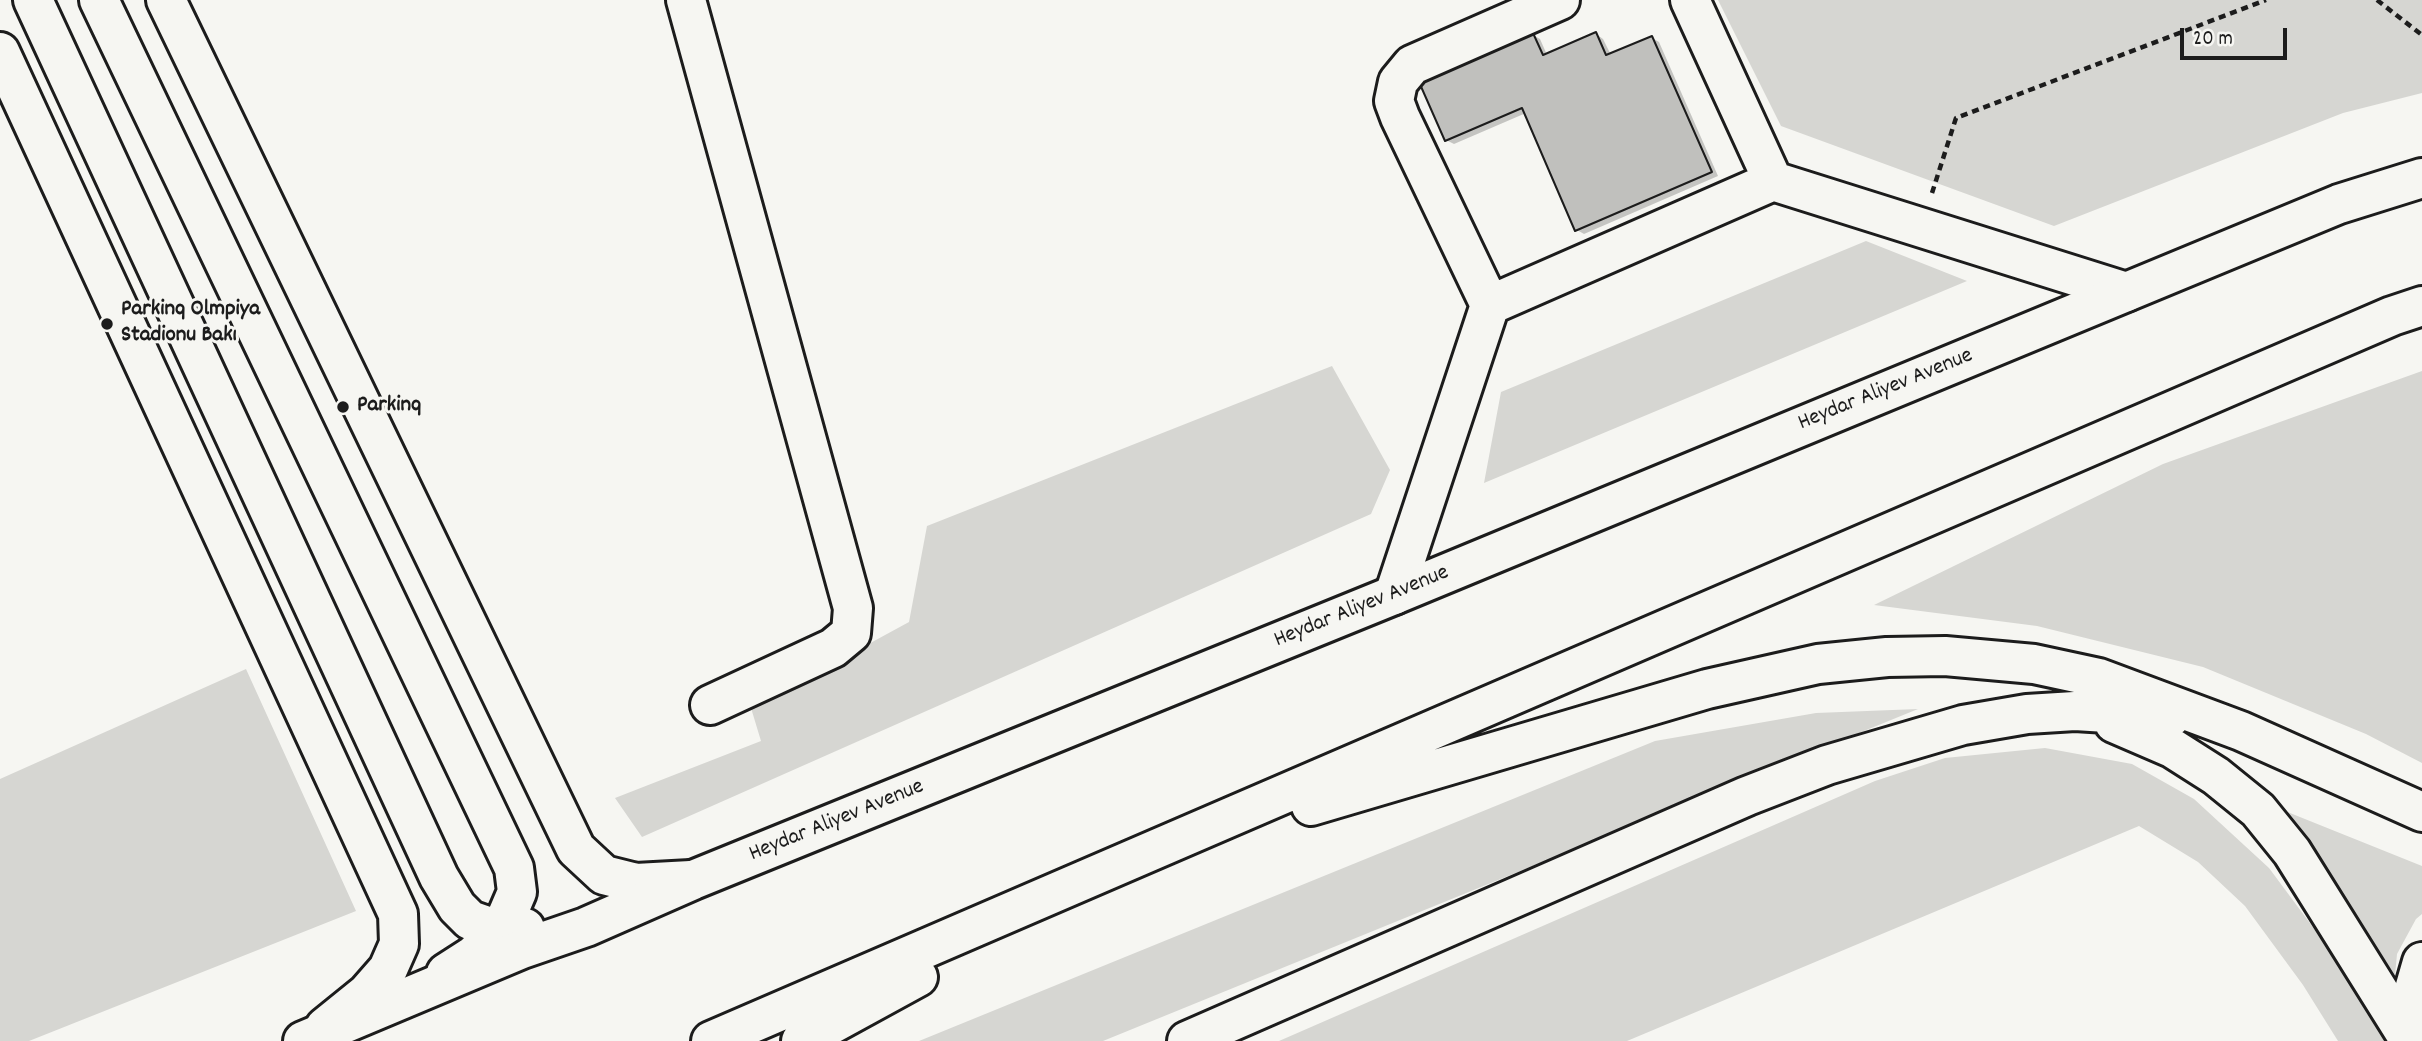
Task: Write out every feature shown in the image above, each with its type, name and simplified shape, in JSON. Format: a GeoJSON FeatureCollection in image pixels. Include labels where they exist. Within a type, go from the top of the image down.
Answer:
{"type":"FeatureCollection","features":[{"type":"Feature","properties":{"kind":"main road"},"geometry":{"type":"LineString","coordinates":[[33,0],[439,877],[457,908],[470,920],[487,926],[586,927]]}},
{"type":"Feature","properties":{"kind":"main road"},"geometry":{"type":"LineString","coordinates":[[99,0],[514,868],[517,891],[502,927],[474,955],[411,994]]}},
{"type":"Feature","properties":{"kind":"main road"},"geometry":{"type":"LineString","coordinates":[[166,0],[576,849],[604,875],[636,883],[693,880]]}},
{"type":"Feature","properties":{"kind":"main road"},"geometry":{"type":"LineString","coordinates":[[686,0],[853,608],[851,634],[834,648],[710,705]]}},
{"type":"Feature","properties":{"kind":"main road"},"geometry":{"type":"LineString","coordinates":[[1394,595],[1490,304],[1400,117],[1394,101],[1398,82],[1412,65],[1560,0]]}},
{"type":"Feature","properties":{"kind":"main road"},"geometry":{"type":"LineString","coordinates":[[1690,0],[1773,181]]}},
{"type":"Feature","properties":{"kind":"main road"},"geometry":{"type":"LineString","coordinates":[[0,52],[398,914],[399,944],[388,969],[367,993],[308,1039]]}},
{"type":"Feature","properties":{"kind":"main road","name":"Heydar Aliyev Avenue"},"geometry":{"type":"LineString","coordinates":[[308,1039],[522,948],[586,927],[693,880],[1394,595],[2339,204],[2422,178]]}},
{"type":"Feature","properties":{"kind":"main road"},"geometry":{"type":"LineString","coordinates":[[1490,304],[1773,181],[2126,292]]}},
{"type":"Feature","properties":{"kind":"main road"},"geometry":{"type":"LineString","coordinates":[[711,1041],[2392,316],[2422,306]]}},
{"type":"Feature","properties":{"kind":"main road"},"geometry":{"type":"LineString","coordinates":[[801,1041],[1137,858],[1589,723],[1707,690],[1818,664],[1887,657],[1945,656],[2034,664],[2099,678],[2241,731],[2422,812]]}},
{"type":"Feature","properties":{"kind":"main road"},"geometry":{"type":"LineString","coordinates":[[1187,1041],[1747,796],[1827,765],[1963,725],[2027,714],[2074,711],[2177,718],[2241,731]]}},
{"type":"Feature","properties":{"kind":"main road"},"geometry":{"type":"LineString","coordinates":[[2074,711],[2120,724],[2172,748],[2216,776],[2258,810],[2292,852],[2410,1041]]}},
{"type":"Feature","properties":{"kind":"main road"},"geometry":{"type":"LineString","coordinates":[[2416,1041],[2411,1000],[2422,962]]}},
{"type":"Feature","properties":{"kind":"path"},"geometry":{"type":"LineString","coordinates":[[1920,227],[1956,118],[2266,0]]}},
{"type":"Feature","properties":{"kind":"path"},"geometry":{"type":"LineString","coordinates":[[2377,0],[2422,35]]}},
{"type":"Feature","properties":{"kind":"shaded area"},"geometry":{"type":"Polygon","coordinates":[[[1718,0],[2422,0],[2422,93],[2343,113],[2054,226],[1781,126],[1718,0]]]}},
{"type":"Feature","properties":{"kind":"shaded area"},"geometry":{"type":"Polygon","coordinates":[[[1866,241],[1967,281],[1484,483],[1501,392],[1866,241]]]}},
{"type":"Feature","properties":{"kind":"shaded area"},"geometry":{"type":"Polygon","coordinates":[[[1332,366],[1390,470],[1371,514],[642,837],[615,798],[761,741],[751,708],[909,622],[927,526],[1332,366]]]}},
{"type":"Feature","properties":{"kind":"shaded area"},"geometry":{"type":"Polygon","coordinates":[[[2422,371],[2422,763],[2366,734],[2203,667],[2037,626],[1874,605],[2163,464],[2422,371]]]}},
{"type":"Feature","properties":{"kind":"shaded area"},"geometry":{"type":"Polygon","coordinates":[[[246,669],[356,911],[29,1041],[0,1041],[0,779],[246,669]]]}},
{"type":"Feature","properties":{"kind":"shaded area"},"geometry":{"type":"Polygon","coordinates":[[[1918,709],[1103,1041],[919,1041],[1655,741],[1816,713],[1918,709]]]}},
{"type":"Feature","properties":{"kind":"shaded area"},"geometry":{"type":"Polygon","coordinates":[[[2045,748],[2132,764],[2194,799],[2269,868],[2338,961],[2387,1041],[2338,1041],[2303,985],[2245,906],[2198,862],[2139,826],[1627,1041],[1279,1041],[1875,781],[1945,758],[2045,748]]]}},
{"type":"Feature","properties":{"kind":"shaded area"},"geometry":{"type":"Polygon","coordinates":[[[2280,809],[2422,866],[2422,914],[2416,919],[2397,954],[2395,975],[2280,809]]]}},
{"type":"Feature","properties":{"kind":"building"},"geometry":{"type":"Polygon","coordinates":[[[1596,32],[1606,55],[1652,36],[1712,172],[1575,231],[1522,108],[1445,141],[1419,82],[1533,33],[1543,55],[1596,32]]]}},
{"type":"Feature","properties":{"kind":"place","name":"Parkinq Olmpiya Stadionu Bakı"},"geometry":{"type":"Point","coordinates":[107,324]}},
{"type":"Feature","properties":{"kind":"place","name":"Parkinq"},"geometry":{"type":"Point","coordinates":[343,407]}}]}
